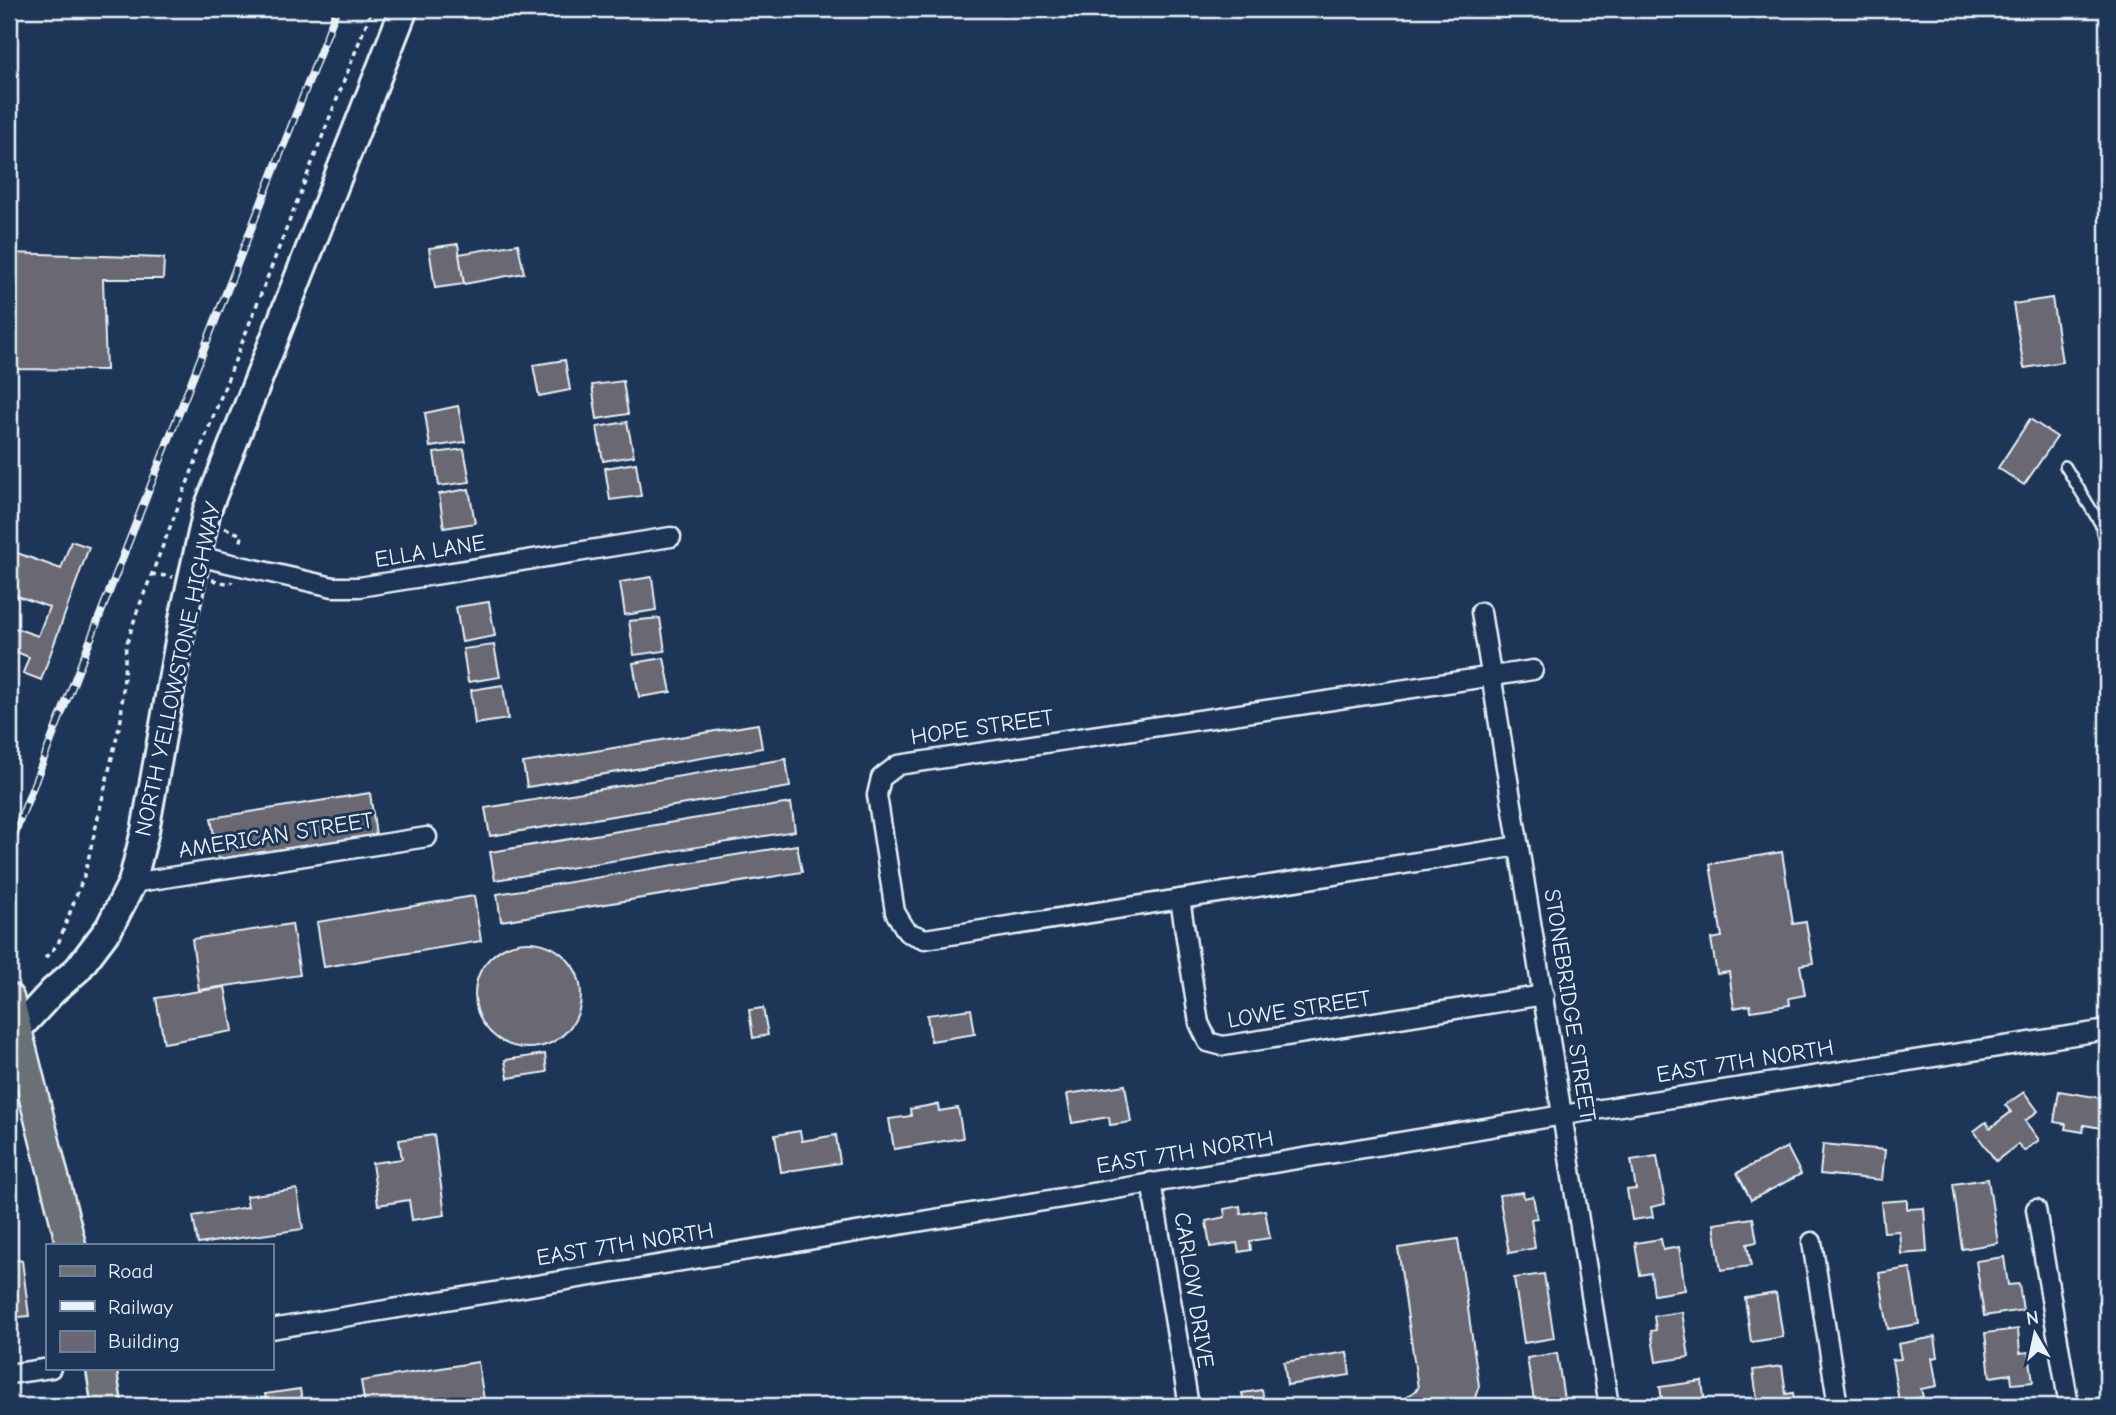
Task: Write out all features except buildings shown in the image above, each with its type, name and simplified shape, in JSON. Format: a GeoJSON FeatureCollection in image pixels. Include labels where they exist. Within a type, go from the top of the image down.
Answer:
{"type":"FeatureCollection","features":[{"type":"Feature","properties":{"kind":"main road","name":"NORTH YELLOWSTONE HIGHWAY"},"geometry":{"type":"LineString","coordinates":[[18,1029],[53,991],[78,969],[109,928],[132,883],[145,831],[183,619],[208,510],[404,9]]}},
{"type":"Feature","properties":{"kind":"main road"},"geometry":{"type":"LineString","coordinates":[[9,998],[71,1244]]}},
{"type":"Feature","properties":{"kind":"main road"},"geometry":{"type":"LineString","coordinates":[[101,1370],[107,1406]]}},
{"type":"Feature","properties":{"kind":"street","name":"ELLA LANE"},"geometry":{"type":"LineString","coordinates":[[197,556],[333,587],[359,587],[671,537]]}},
{"type":"Feature","properties":{"kind":"street","name":"STONEBRIDGE STREET"},"geometry":{"type":"LineString","coordinates":[[1481,612],[1609,1406]]}},
{"type":"Feature","properties":{"kind":"street","name":"HOPE STREET"},"geometry":{"type":"LineString","coordinates":[[1519,846],[925,939],[907,932],[895,912],[877,795],[881,778],[898,765],[1534,670]]}},
{"type":"Feature","properties":{"kind":"street","name":"AMERICAN STREET"},"geometry":{"type":"LineString","coordinates":[[132,883],[427,836]]}},
{"type":"Feature","properties":{"kind":"street","name":"LOWE STREET"},"geometry":{"type":"LineString","coordinates":[[1180,899],[1199,1023],[1208,1042],[1223,1046],[1544,995]]}},
{"type":"Feature","properties":{"kind":"street","name":"EAST 7TH NORTH"},"geometry":{"type":"LineString","coordinates":[[273,1329],[1151,1182],[2107,1030]]}},
{"type":"Feature","properties":{"kind":"street","name":"CARLOW DRIVE"},"geometry":{"type":"LineString","coordinates":[[1151,1182],[1189,1406]]}},
{"type":"Feature","properties":{"kind":"street"},"geometry":{"type":"LineString","coordinates":[[2036,1209],[2069,1406]]}},
{"type":"Feature","properties":{"kind":"street"},"geometry":{"type":"LineString","coordinates":[[1812,1242],[1838,1406]]}},
{"type":"Feature","properties":{"kind":"street"},"geometry":{"type":"LineString","coordinates":[[9,1374],[46,1369]]}},
{"type":"Feature","properties":{"kind":"lane"},"geometry":{"type":"LineString","coordinates":[[2065,467],[2101,525],[2107,546]]}},
{"type":"Feature","properties":{"kind":"path"},"geometry":{"type":"LineString","coordinates":[[224,528],[242,535],[241,542]]}},
{"type":"Feature","properties":{"kind":"path"},"geometry":{"type":"LineString","coordinates":[[151,574],[175,578]]}},
{"type":"Feature","properties":{"kind":"path"},"geometry":{"type":"LineString","coordinates":[[212,580],[231,584]]}},
{"type":"Feature","properties":{"kind":"railway"},"geometry":{"type":"LineString","coordinates":[[9,848],[337,9]]}}]}
